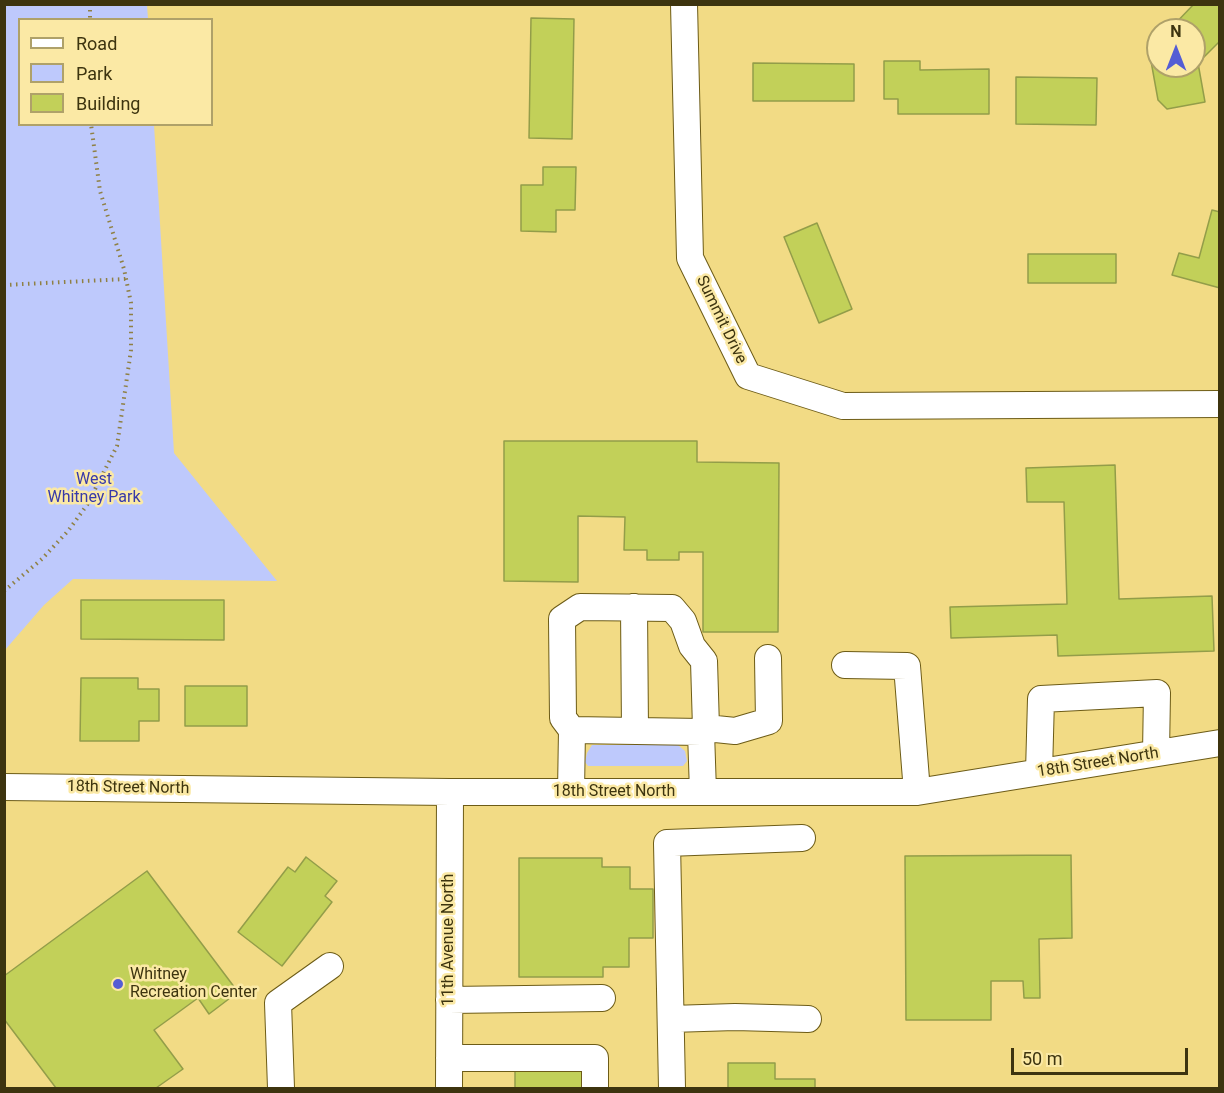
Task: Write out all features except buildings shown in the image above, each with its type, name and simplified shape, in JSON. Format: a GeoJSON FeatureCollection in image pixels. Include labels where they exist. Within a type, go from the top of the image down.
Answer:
{"type":"FeatureCollection","features":[{"type":"Feature","properties":{"kind":"street","name":"Summit Drive"},"geometry":{"type":"LineString","coordinates":[[684,4],[690,258],[748,376],[843,406],[1220,404]]}},
{"type":"Feature","properties":{"kind":"street"},"geometry":{"type":"LineString","coordinates":[[570,792],[572,730],[562,718],[562,619],[580,607],[672,608],[684,621],[692,646],[704,661],[703,792]]}},
{"type":"Feature","properties":{"kind":"street"},"geometry":{"type":"LineString","coordinates":[[633,607],[635,731]]}},
{"type":"Feature","properties":{"kind":"street"},"geometry":{"type":"LineString","coordinates":[[572,730],[735,731],[769,721],[768,658]]}},
{"type":"Feature","properties":{"kind":"street"},"geometry":{"type":"LineString","coordinates":[[844,665],[907,666],[917,792]]}},
{"type":"Feature","properties":{"kind":"street"},"geometry":{"type":"LineString","coordinates":[[1039,772],[1041,699],[1157,693],[1156,753]]}},
{"type":"Feature","properties":{"kind":"street","name":"18th Street North"},"geometry":{"type":"LineString","coordinates":[[4,787],[450,792],[917,792],[1220,743]]}},
{"type":"Feature","properties":{"kind":"street","name":"11th Avenue North"},"geometry":{"type":"LineString","coordinates":[[449,1089],[450,792]]}},
{"type":"Feature","properties":{"kind":"street"},"geometry":{"type":"LineString","coordinates":[[672,1089],[668,843],[802,838]]}},
{"type":"Feature","properties":{"kind":"street"},"geometry":{"type":"LineString","coordinates":[[281,1089],[278,1003],[330,966]]}},
{"type":"Feature","properties":{"kind":"street"},"geometry":{"type":"LineString","coordinates":[[449,1000],[602,998]]}},
{"type":"Feature","properties":{"kind":"street"},"geometry":{"type":"LineString","coordinates":[[671,1019],[735,1017],[808,1019]]}},
{"type":"Feature","properties":{"kind":"street"},"geometry":{"type":"LineString","coordinates":[[449,1058],[595,1058],[595,1089]]}},
{"type":"Feature","properties":{"kind":"path"},"geometry":{"type":"LineString","coordinates":[[4,591],[42,559],[68,531],[87,505],[117,446],[131,350],[131,303],[100,191],[92,126]]}},
{"type":"Feature","properties":{"kind":"path"},"geometry":{"type":"LineString","coordinates":[[4,285],[126,279]]}},
{"type":"Feature","properties":{"kind":"green space","name":"West Whitney Park"},"geometry":{"type":"Polygon","coordinates":[[[5,4],[147,5],[148,18],[18,18],[18,126],[154,126],[174,453],[277,581],[73,579],[44,605],[5,650],[5,4]]]}},
{"type":"Feature","properties":{"kind":"green space"},"geometry":{"type":"Polygon","coordinates":[[[592,745],[678,745],[685,751],[687,761],[683,766],[588,766],[585,762],[592,745]]]}},
{"type":"Feature","properties":{"kind":"place","name":"Whitney Recreation Center"},"geometry":{"type":"Point","coordinates":[118,984]}}]}
